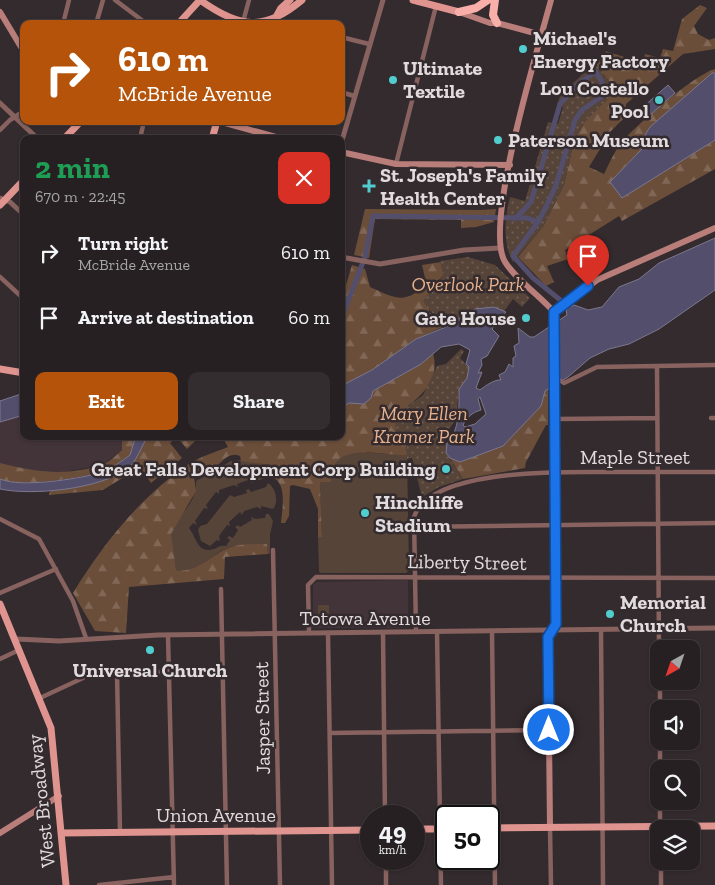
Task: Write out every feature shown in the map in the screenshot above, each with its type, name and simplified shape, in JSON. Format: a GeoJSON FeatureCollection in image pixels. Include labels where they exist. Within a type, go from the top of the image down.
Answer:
{"type":"FeatureCollection","features":[{"type":"Feature","properties":{"kind":"highway"},"geometry":{"type":"LineString","coordinates":[[459,12],[476,8],[488,0]]}},
{"type":"Feature","properties":{"kind":"highway"},"geometry":{"type":"LineString","coordinates":[[496,0],[493,15],[497,23]]}},
{"type":"Feature","properties":{"kind":"main road"},"geometry":{"type":"LineString","coordinates":[[182,20],[200,0],[223,16],[234,20]]}},
{"type":"Feature","properties":{"kind":"main road"},"geometry":{"type":"LineString","coordinates":[[276,17],[280,8],[290,0]]}},
{"type":"Feature","properties":{"kind":"main road"},"geometry":{"type":"LineString","coordinates":[[268,20],[286,14],[302,0]]}},
{"type":"Feature","properties":{"kind":"main road"},"geometry":{"type":"LineString","coordinates":[[412,0],[459,12],[490,23],[497,23],[542,35]]}},
{"type":"Feature","properties":{"kind":"main road"},"geometry":{"type":"LineString","coordinates":[[550,827],[548,637],[556,624],[554,312],[506,264],[500,248],[500,225],[510,165],[551,0]]}},
{"type":"Feature","properties":{"kind":"main road"},"geometry":{"type":"LineString","coordinates":[[0,12],[20,45]]}},
{"type":"Feature","properties":{"kind":"main road"},"geometry":{"type":"LineString","coordinates":[[68,135],[78,125]]}},
{"type":"Feature","properties":{"kind":"main road"},"geometry":{"type":"LineString","coordinates":[[232,125],[269,135]]}},
{"type":"Feature","properties":{"kind":"main road"},"geometry":{"type":"LineString","coordinates":[[345,153],[396,164],[482,163],[510,165]]}},
{"type":"Feature","properties":{"kind":"main road"},"geometry":{"type":"LineString","coordinates":[[2,201],[20,184]]}},
{"type":"Feature","properties":{"kind":"main road"},"geometry":{"type":"LineString","coordinates":[[554,312],[597,280],[715,228]]}},
{"type":"Feature","properties":{"kind":"main road"},"geometry":{"type":"LineString","coordinates":[[0,369],[20,372]]}},
{"type":"Feature","properties":{"kind":"main road","name":"West Broadway"},"geometry":{"type":"LineString","coordinates":[[0,604],[50,722],[59,796],[66,885]]}},
{"type":"Feature","properties":{"kind":"main road"},"geometry":{"type":"LineString","coordinates":[[0,833],[59,796]]}},
{"type":"Feature","properties":{"kind":"main road"},"geometry":{"type":"LineString","coordinates":[[700,826],[715,826]]}},
{"type":"Feature","properties":{"kind":"main road"},"geometry":{"type":"LineString","coordinates":[[500,828],[650,827]]}},
{"type":"Feature","properties":{"kind":"main road","name":"Union Avenue"},"geometry":{"type":"LineString","coordinates":[[62,832],[360,830]]}},
{"type":"Feature","properties":{"kind":"street"},"geometry":{"type":"LineString","coordinates":[[64,20],[69,0]]}},
{"type":"Feature","properties":{"kind":"street"},"geometry":{"type":"LineString","coordinates":[[97,20],[103,0]]}},
{"type":"Feature","properties":{"kind":"street"},"geometry":{"type":"LineString","coordinates":[[115,0],[142,20]]}},
{"type":"Feature","properties":{"kind":"street"},"geometry":{"type":"LineString","coordinates":[[244,20],[249,0]]}},
{"type":"Feature","properties":{"kind":"street"},"geometry":{"type":"LineString","coordinates":[[343,135],[383,0]]}},
{"type":"Feature","properties":{"kind":"street"},"geometry":{"type":"LineString","coordinates":[[396,164],[436,6]]}},
{"type":"Feature","properties":{"kind":"street"},"geometry":{"type":"LineString","coordinates":[[345,38],[369,44]]}},
{"type":"Feature","properties":{"kind":"street"},"geometry":{"type":"LineString","coordinates":[[345,93],[354,96]]}},
{"type":"Feature","properties":{"kind":"street"},"geometry":{"type":"LineString","coordinates":[[0,103],[20,122]]}},
{"type":"Feature","properties":{"kind":"street"},"geometry":{"type":"LineString","coordinates":[[0,130],[20,114]]}},
{"type":"Feature","properties":{"kind":"street"},"geometry":{"type":"LineString","coordinates":[[23,125],[34,135]]}},
{"type":"Feature","properties":{"kind":"street"},"geometry":{"type":"LineString","coordinates":[[2,201],[20,212]]}},
{"type":"Feature","properties":{"kind":"street"},"geometry":{"type":"LineString","coordinates":[[345,258],[367,264],[380,264],[464,250],[500,248]]}},
{"type":"Feature","properties":{"kind":"street"},"geometry":{"type":"LineString","coordinates":[[0,277],[20,295]]}},
{"type":"Feature","properties":{"kind":"street"},"geometry":{"type":"LineString","coordinates":[[555,376],[564,383],[597,367],[715,365]]}},
{"type":"Feature","properties":{"kind":"street"},"geometry":{"type":"LineString","coordinates":[[657,366],[659,640]]}},
{"type":"Feature","properties":{"kind":"street"},"geometry":{"type":"LineString","coordinates":[[556,419],[657,418]]}},
{"type":"Feature","properties":{"kind":"street","name":"Maple Street"},"geometry":{"type":"LineString","coordinates":[[416,632],[413,526],[415,513],[422,504],[451,488],[484,479],[522,473],[715,472]]}},
{"type":"Feature","properties":{"kind":"street"},"geometry":{"type":"LineString","coordinates":[[0,519],[37,537],[73,601],[86,638]]}},
{"type":"Feature","properties":{"kind":"street"},"geometry":{"type":"LineString","coordinates":[[413,526],[715,523]]}},
{"type":"Feature","properties":{"kind":"street","name":"Jasper Street"},"geometry":{"type":"LineString","coordinates":[[273,550],[280,885]]}},
{"type":"Feature","properties":{"kind":"street"},"geometry":{"type":"LineString","coordinates":[[0,593],[56,569]]}},
{"type":"Feature","properties":{"kind":"street","name":"Liberty Street"},"geometry":{"type":"LineString","coordinates":[[309,633],[308,585],[310,580],[316,577],[715,578]]}},
{"type":"Feature","properties":{"kind":"street"},"geometry":{"type":"LineString","coordinates":[[221,589],[227,885]]}},
{"type":"Feature","properties":{"kind":"street","name":"Totowa Avenue"},"geometry":{"type":"LineString","coordinates":[[16,639],[59,641],[86,638],[168,635],[715,628]]}},
{"type":"Feature","properties":{"kind":"street"},"geometry":{"type":"LineString","coordinates":[[601,630],[603,885]]}},
{"type":"Feature","properties":{"kind":"street"},"geometry":{"type":"LineString","coordinates":[[492,631],[494,731],[492,805]]}},
{"type":"Feature","properties":{"kind":"street"},"geometry":{"type":"LineString","coordinates":[[437,632],[442,805]]}},
{"type":"Feature","properties":{"kind":"street"},"geometry":{"type":"LineString","coordinates":[[328,633],[332,885]]}},
{"type":"Feature","properties":{"kind":"street"},"geometry":{"type":"LineString","coordinates":[[383,633],[385,805]]}},
{"type":"Feature","properties":{"kind":"street"},"geometry":{"type":"LineString","coordinates":[[168,635],[174,885]]}},
{"type":"Feature","properties":{"kind":"street"},"geometry":{"type":"LineString","coordinates":[[0,658],[21,650]]}},
{"type":"Feature","properties":{"kind":"street"},"geometry":{"type":"LineString","coordinates":[[120,832],[117,672],[169,672]]}},
{"type":"Feature","properties":{"kind":"street"},"geometry":{"type":"LineString","coordinates":[[40,698],[83,678]]}},
{"type":"Feature","properties":{"kind":"street"},"geometry":{"type":"LineString","coordinates":[[330,733],[549,730]]}},
{"type":"Feature","properties":{"kind":"street"},"geometry":{"type":"LineString","coordinates":[[550,827],[552,885]]}},
{"type":"Feature","properties":{"kind":"street"},"geometry":{"type":"LineString","coordinates":[[386,870],[386,885]]}},
{"type":"Feature","properties":{"kind":"street"},"geometry":{"type":"LineString","coordinates":[[441,885],[442,870]]}},
{"type":"Feature","properties":{"kind":"street"},"geometry":{"type":"LineString","coordinates":[[494,870],[495,885]]}},
{"type":"Feature","properties":{"kind":"street"},"geometry":{"type":"LineString","coordinates":[[661,870],[662,885]]}},
{"type":"Feature","properties":{"kind":"street"},"geometry":{"type":"LineString","coordinates":[[98,885],[174,877]]}},
{"type":"Feature","properties":{"kind":"shaded area"},"geometry":{"type":"Polygon","coordinates":[[[712,73],[715,73],[715,140],[622,198],[610,182],[642,149],[646,133],[650,127],[712,73]]]}},
{"type":"Feature","properties":{"kind":"shaded area","name":"Lou Costello Pool"},"geometry":{"type":"Polygon","coordinates":[[[668,85],[675,93],[650,115],[643,107],[668,85]]]}},
{"type":"Feature","properties":{"kind":"shaded area"},"geometry":{"type":"Polygon","coordinates":[[[715,238],[715,290],[659,329],[629,344],[609,349],[590,358],[568,377],[545,391],[541,406],[503,446],[460,462],[450,458],[446,453],[447,443],[459,443],[452,438],[458,419],[459,389],[467,378],[469,367],[466,364],[470,350],[459,344],[441,347],[421,364],[373,391],[371,398],[364,404],[349,403],[345,406],[345,384],[372,370],[416,339],[446,327],[475,309],[494,307],[506,312],[492,329],[499,336],[487,356],[481,359],[482,365],[478,373],[482,372],[476,388],[480,390],[493,382],[501,380],[499,375],[505,372],[509,364],[513,367],[513,358],[516,356],[514,346],[519,343],[518,328],[530,337],[534,337],[567,315],[566,310],[574,305],[588,310],[602,307],[619,287],[639,279],[659,263],[715,238]],[[480,397],[478,399],[481,410],[471,415],[463,425],[465,427],[475,424],[486,414],[480,397]]]}},
{"type":"Feature","properties":{"kind":"shaded area"},"geometry":{"type":"Polygon","coordinates":[[[20,394],[20,416],[0,422],[0,401],[20,394]]]}},
{"type":"Feature","properties":{"kind":"shaded area"},"geometry":{"type":"Polygon","coordinates":[[[20,416],[20,440],[122,440],[122,450],[104,464],[60,473],[26,470],[0,463],[0,422],[20,416]]]}},
{"type":"Feature","properties":{"kind":"shaded area"},"geometry":{"type":"Polygon","coordinates":[[[135,440],[146,440],[136,458],[127,469],[100,482],[47,491],[30,492],[0,489],[0,479],[9,482],[35,483],[78,478],[104,472],[130,455],[135,440]]]}},
{"type":"Feature","properties":{"kind":"shaded area"},"geometry":{"type":"Polygon","coordinates":[[[408,580],[408,628],[313,628],[313,585],[317,582],[408,580]]]}},
{"type":"Feature","properties":{"kind":"green space"},"geometry":{"type":"Polygon","coordinates":[[[700,5],[707,8],[694,26],[698,34],[709,40],[715,38],[715,49],[683,54],[626,104],[625,117],[611,131],[589,167],[604,174],[618,147],[628,135],[680,90],[715,69],[715,72],[650,127],[646,133],[642,149],[610,182],[623,197],[715,140],[715,169],[622,221],[619,216],[565,250],[568,259],[547,266],[554,282],[546,286],[518,257],[544,225],[564,185],[574,141],[585,121],[616,91],[595,62],[604,58],[606,51],[624,57],[622,63],[633,66],[635,61],[643,63],[645,54],[660,58],[663,49],[673,51],[682,19],[700,5]]]}},
{"type":"Feature","properties":{"kind":"green space"},"geometry":{"type":"Polygon","coordinates":[[[595,62],[616,91],[585,121],[574,141],[564,185],[544,225],[513,262],[507,247],[506,238],[510,197],[525,201],[548,122],[558,124],[563,107],[557,105],[560,96],[595,62]]]}},
{"type":"Feature","properties":{"kind":"green space"},"geometry":{"type":"Polygon","coordinates":[[[365,209],[496,209],[494,222],[476,227],[461,228],[461,220],[375,219],[369,258],[354,255],[365,209]]]}},
{"type":"Feature","properties":{"kind":"green space","name":"Overlook Park"},"geometry":{"type":"Polygon","coordinates":[[[468,257],[495,265],[530,298],[522,307],[513,299],[504,311],[475,310],[456,321],[451,315],[441,316],[434,314],[423,301],[443,275],[440,261],[468,257]]]}},
{"type":"Feature","properties":{"kind":"green space"},"geometry":{"type":"Polygon","coordinates":[[[441,262],[443,275],[429,292],[429,312],[436,317],[452,315],[456,321],[416,339],[372,370],[345,384],[345,289],[352,265],[365,269],[370,287],[400,298],[413,294],[426,282],[422,265],[441,262]]]}},
{"type":"Feature","properties":{"kind":"green space","name":"Mary Ellen Kramer Park"},"geometry":{"type":"Polygon","coordinates":[[[461,349],[464,351],[460,358],[469,367],[467,378],[459,389],[456,419],[444,437],[448,446],[446,453],[463,479],[439,487],[422,497],[412,458],[407,459],[407,442],[396,434],[395,420],[404,409],[423,395],[437,366],[446,364],[461,349]]]}},
{"type":"Feature","properties":{"kind":"green space"},"geometry":{"type":"Polygon","coordinates":[[[433,353],[434,371],[428,386],[418,398],[404,409],[407,455],[358,453],[347,455],[338,460],[333,469],[331,482],[320,482],[322,537],[318,537],[318,509],[310,489],[290,486],[289,516],[285,523],[281,523],[282,489],[275,479],[268,477],[272,465],[241,461],[240,456],[229,456],[214,468],[200,471],[194,477],[196,491],[171,534],[176,570],[197,567],[228,548],[247,544],[267,544],[268,554],[225,557],[224,579],[129,587],[126,633],[95,631],[73,593],[97,557],[124,522],[154,491],[171,477],[189,464],[228,447],[224,440],[345,440],[345,406],[349,403],[364,403],[371,398],[373,391],[421,364],[433,353]]]}},
{"type":"Feature","properties":{"kind":"green space"},"geometry":{"type":"Polygon","coordinates":[[[548,389],[548,425],[546,425],[526,462],[525,468],[463,479],[450,458],[460,462],[503,446],[541,406],[545,391],[548,389]]]}},
{"type":"Feature","properties":{"kind":"green space"},"geometry":{"type":"Polygon","coordinates":[[[122,440],[135,440],[130,455],[112,468],[100,473],[21,483],[0,479],[0,463],[39,471],[77,471],[103,464],[111,460],[122,450],[122,440]]]}},
{"type":"Feature","properties":{"kind":"green space"},"geometry":{"type":"Polygon","coordinates":[[[146,440],[174,440],[170,443],[182,458],[151,483],[140,467],[103,490],[49,495],[50,491],[96,483],[128,468],[146,440]]]}},
{"type":"Feature","properties":{"kind":"green space"},"geometry":{"type":"Polygon","coordinates":[[[180,440],[196,440],[187,449],[180,440]]]}},
{"type":"Feature","properties":{"kind":"green space","name":"Hinchliffe Stadium"},"geometry":{"type":"Polygon","coordinates":[[[356,452],[407,455],[409,570],[406,573],[320,573],[319,571],[318,537],[322,537],[320,482],[330,481],[333,465],[336,461],[344,455],[356,452]]]}},
{"type":"Feature","properties":{"kind":"green space"},"geometry":{"type":"Polygon","coordinates":[[[240,460],[272,465],[268,477],[251,483],[248,480],[237,484],[238,487],[234,485],[219,490],[219,494],[216,492],[206,505],[208,509],[204,508],[195,521],[197,525],[193,523],[189,528],[201,547],[208,550],[214,549],[226,546],[230,540],[227,538],[229,536],[233,538],[238,530],[235,527],[238,525],[240,527],[252,520],[251,517],[255,519],[265,518],[266,514],[269,514],[273,521],[270,535],[270,553],[268,554],[268,550],[258,545],[232,546],[198,567],[184,571],[176,570],[171,547],[171,534],[193,497],[196,481],[207,475],[209,470],[216,467],[219,468],[231,461],[240,460]]]}},
{"type":"Feature","properties":{"kind":"green space"},"geometry":{"type":"Polygon","coordinates":[[[268,483],[276,495],[276,503],[273,509],[261,506],[261,509],[257,507],[244,511],[242,515],[240,512],[229,522],[230,526],[227,525],[219,536],[220,541],[217,540],[210,546],[201,541],[198,530],[200,526],[207,524],[230,495],[234,497],[247,493],[246,490],[249,489],[251,492],[266,487],[268,483]]]}},
{"type":"Feature","properties":{"kind":"green space"},"geometry":{"type":"Polygon","coordinates":[[[318,605],[329,605],[329,622],[318,622],[318,605]]]}},
{"type":"Feature","properties":{"kind":"waterway"},"geometry":{"type":"LineString","coordinates":[[515,219],[531,202],[560,104],[579,83],[596,72],[602,82],[604,95],[582,110],[575,120],[556,185],[547,205],[538,222],[513,256],[533,278],[569,307]]}},
{"type":"Feature","properties":{"kind":"waterway"},"geometry":{"type":"LineString","coordinates":[[345,309],[365,257],[373,216],[527,218],[538,222]]}},
{"type":"Feature","properties":{"kind":"place","name":"Michael's Energy Factory"},"geometry":{"type":"Point","coordinates":[523,49]}},
{"type":"Feature","properties":{"kind":"place","name":"Ultimate Textile"},"geometry":{"type":"Point","coordinates":[393,80]}},
{"type":"Feature","properties":{"kind":"place","name":"Lou Costello Pool"},"geometry":{"type":"Point","coordinates":[659,100]}},
{"type":"Feature","properties":{"kind":"place","name":"Paterson Museum"},"geometry":{"type":"Point","coordinates":[498,140]}},
{"type":"Feature","properties":{"kind":"place","name":"St. Joseph's Family Health Center"},"geometry":{"type":"Point","coordinates":[369,186]}},
{"type":"Feature","properties":{"kind":"place","name":"Gate House"},"geometry":{"type":"Point","coordinates":[526,318]}},
{"type":"Feature","properties":{"kind":"place","name":"Great Falls Development Corp Building"},"geometry":{"type":"Point","coordinates":[446,469]}},
{"type":"Feature","properties":{"kind":"place","name":"Hinchliffe Stadium"},"geometry":{"type":"Point","coordinates":[365,513]}},
{"type":"Feature","properties":{"kind":"place","name":"Memorial Church"},"geometry":{"type":"Point","coordinates":[610,614]}},
{"type":"Feature","properties":{"kind":"place","name":"Universal Church"},"geometry":{"type":"Point","coordinates":[150,650]}},
{"type":"Feature","properties":{"kind":"route"},"geometry":{"type":"LineString","coordinates":[[549,730],[548,637],[556,626],[554,312],[588,286]]}}]}
